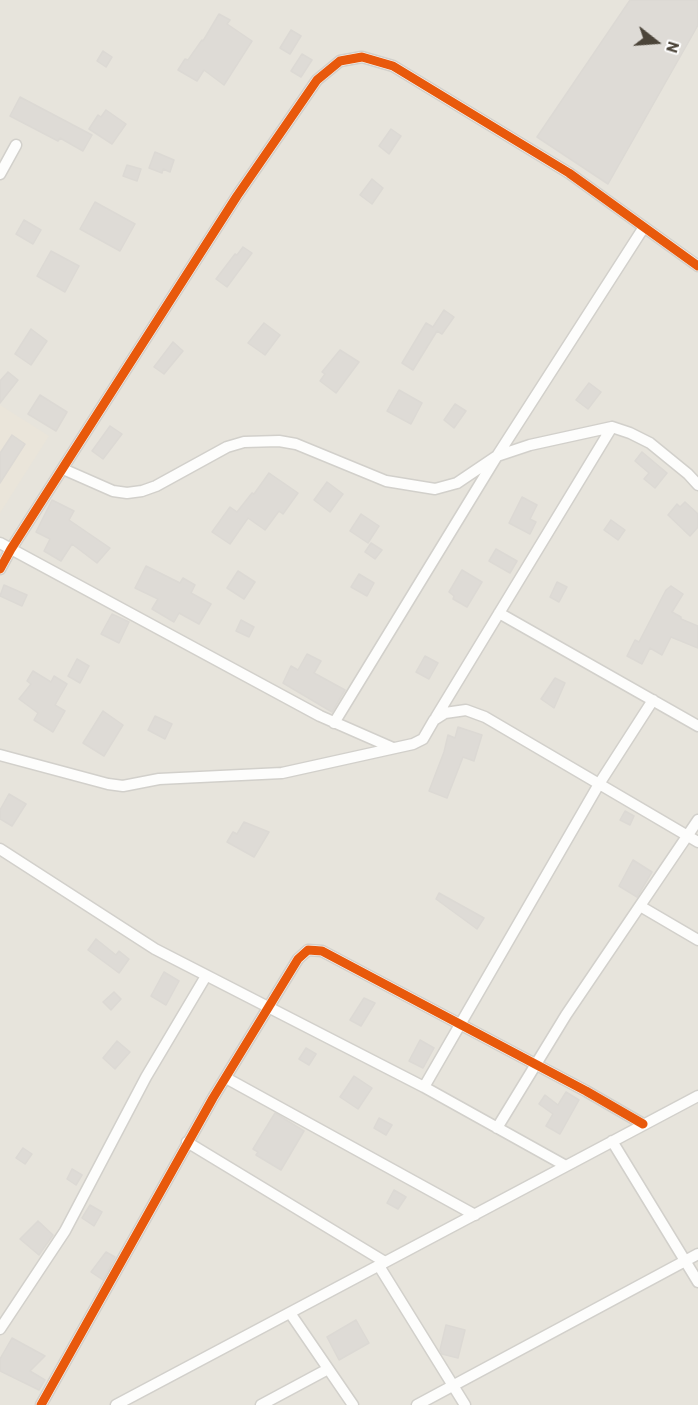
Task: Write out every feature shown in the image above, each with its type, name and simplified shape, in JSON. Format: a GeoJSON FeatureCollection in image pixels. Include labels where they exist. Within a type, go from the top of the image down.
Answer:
{"type":"FeatureCollection","features":[{"type":"Feature","properties":{"kind":"street"},"geometry":{"type":"LineString","coordinates":[[0,569],[244,186],[317,80],[340,61],[362,57],[393,66],[569,173],[698,266]]}},
{"type":"Feature","properties":{"kind":"street"},"geometry":{"type":"LineString","coordinates":[[0,174],[16,145]]}},
{"type":"Feature","properties":{"kind":"street"},"geometry":{"type":"LineString","coordinates":[[334,723],[497,456],[644,227]]}},
{"type":"Feature","properties":{"kind":"street"},"geometry":{"type":"LineString","coordinates":[[63,469],[113,491],[127,493],[156,486],[227,447],[244,442],[279,441],[296,444],[386,481],[435,489],[457,483],[497,456],[530,445],[612,427],[650,443],[698,485]]}},
{"type":"Feature","properties":{"kind":"street"},"geometry":{"type":"LineString","coordinates":[[0,755],[123,786],[159,779],[282,773],[413,744],[423,739],[612,427]]}},
{"type":"Feature","properties":{"kind":"street"},"geometry":{"type":"LineString","coordinates":[[0,543],[334,723],[393,748]]}},
{"type":"Feature","properties":{"kind":"street"},"geometry":{"type":"LineString","coordinates":[[499,613],[698,726]]}},
{"type":"Feature","properties":{"kind":"street"},"geometry":{"type":"LineString","coordinates":[[424,1087],[599,784],[653,700]]}},
{"type":"Feature","properties":{"kind":"street"},"geometry":{"type":"LineString","coordinates":[[434,720],[455,710],[466,710],[485,717],[693,838]]}},
{"type":"Feature","properties":{"kind":"street"},"geometry":{"type":"LineString","coordinates":[[497,1128],[566,1015],[640,906],[693,838],[698,820]]}},
{"type":"Feature","properties":{"kind":"street"},"geometry":{"type":"LineString","coordinates":[[0,849],[155,949],[268,1009],[424,1087],[566,1166]]}},
{"type":"Feature","properties":{"kind":"street"},"geometry":{"type":"LineString","coordinates":[[640,906],[698,940]]}},
{"type":"Feature","properties":{"kind":"street"},"geometry":{"type":"LineString","coordinates":[[41,1405],[187,1143],[302,954],[315,949],[322,951],[461,1023],[643,1124]]}},
{"type":"Feature","properties":{"kind":"street"},"geometry":{"type":"LineString","coordinates":[[0,1329],[65,1231],[146,1077],[206,976]]}},
{"type":"Feature","properties":{"kind":"street"},"geometry":{"type":"LineString","coordinates":[[226,1078],[475,1215]]}},
{"type":"Feature","properties":{"kind":"street"},"geometry":{"type":"LineString","coordinates":[[116,1405],[698,1096]]}},
{"type":"Feature","properties":{"kind":"street"},"geometry":{"type":"LineString","coordinates":[[612,1142],[698,1282]]}},
{"type":"Feature","properties":{"kind":"street"},"geometry":{"type":"LineString","coordinates":[[187,1143],[382,1264],[465,1405]]}},
{"type":"Feature","properties":{"kind":"street"},"geometry":{"type":"LineString","coordinates":[[417,1405],[698,1254]]}},
{"type":"Feature","properties":{"kind":"street"},"geometry":{"type":"LineString","coordinates":[[290,1313],[352,1405]]}},
{"type":"Feature","properties":{"kind":"street"},"geometry":{"type":"LineString","coordinates":[[261,1405],[328,1369]]}},
{"type":"Feature","properties":{"kind":"shaded area"},"geometry":{"type":"Polygon","coordinates":[[[0,0],[698,0],[698,1405],[0,1405],[0,0]]]}},
{"type":"Feature","properties":{"kind":"shaded area"},"geometry":{"type":"Polygon","coordinates":[[[0,405],[49,436],[0,513],[0,405]]]}},
{"type":"Feature","properties":{"kind":"building"},"geometry":{"type":"Polygon","coordinates":[[[630,0],[698,0],[698,25],[608,184],[537,137],[630,0]]]}},
{"type":"Feature","properties":{"kind":"building"},"geometry":{"type":"Polygon","coordinates":[[[219,14],[230,20],[227,24],[252,41],[224,85],[204,70],[197,81],[178,70],[185,59],[188,60],[203,41],[219,14]]]}},
{"type":"Feature","properties":{"kind":"building"},"geometry":{"type":"Polygon","coordinates":[[[291,30],[301,36],[290,54],[280,48],[291,30]]]}},
{"type":"Feature","properties":{"kind":"building"},"geometry":{"type":"Polygon","coordinates":[[[103,51],[112,57],[106,67],[97,61],[103,51]]]}},
{"type":"Feature","properties":{"kind":"building"},"geometry":{"type":"Polygon","coordinates":[[[302,54],[312,60],[301,77],[291,71],[302,54]]]}},
{"type":"Feature","properties":{"kind":"building"},"geometry":{"type":"Polygon","coordinates":[[[20,97],[92,135],[83,151],[10,116],[20,97]]]}},
{"type":"Feature","properties":{"kind":"building"},"geometry":{"type":"Polygon","coordinates":[[[106,110],[126,124],[112,144],[89,129],[98,115],[101,117],[106,110]]]}},
{"type":"Feature","properties":{"kind":"building"},"geometry":{"type":"Polygon","coordinates":[[[391,129],[401,136],[389,154],[379,146],[391,129]]]}},
{"type":"Feature","properties":{"kind":"building"},"geometry":{"type":"Polygon","coordinates":[[[155,152],[174,160],[170,172],[163,169],[162,173],[149,168],[155,152]]]}},
{"type":"Feature","properties":{"kind":"building"},"geometry":{"type":"Polygon","coordinates":[[[127,165],[141,169],[137,181],[123,176],[127,165]]]}},
{"type":"Feature","properties":{"kind":"building"},"geometry":{"type":"Polygon","coordinates":[[[372,179],[383,188],[372,204],[360,195],[372,179]]]}},
{"type":"Feature","properties":{"kind":"building"},"geometry":{"type":"Polygon","coordinates":[[[95,202],[135,224],[120,251],[80,229],[95,202]]]}},
{"type":"Feature","properties":{"kind":"building"},"geometry":{"type":"Polygon","coordinates":[[[24,220],[41,230],[33,244],[16,234],[24,220]]]}},
{"type":"Feature","properties":{"kind":"building"},"geometry":{"type":"Polygon","coordinates":[[[243,247],[252,253],[227,287],[216,279],[243,247]]]}},
{"type":"Feature","properties":{"kind":"building"},"geometry":{"type":"Polygon","coordinates":[[[51,251],[79,266],[65,292],[37,276],[51,251]]]}},
{"type":"Feature","properties":{"kind":"building"},"geometry":{"type":"Polygon","coordinates":[[[444,310],[454,317],[442,334],[437,331],[413,370],[402,363],[426,323],[433,327],[444,310]]]}},
{"type":"Feature","properties":{"kind":"building"},"geometry":{"type":"Polygon","coordinates":[[[264,323],[280,335],[265,355],[248,343],[264,323]]]}},
{"type":"Feature","properties":{"kind":"building"},"geometry":{"type":"Polygon","coordinates":[[[31,329],[47,341],[31,365],[15,354],[31,329]]]}},
{"type":"Feature","properties":{"kind":"building"},"geometry":{"type":"Polygon","coordinates":[[[173,342],[183,351],[164,374],[154,367],[173,342]]]}},
{"type":"Feature","properties":{"kind":"building"},"geometry":{"type":"Polygon","coordinates":[[[340,350],[359,362],[336,393],[320,381],[325,374],[322,372],[340,350]]]}},
{"type":"Feature","properties":{"kind":"building"},"geometry":{"type":"Polygon","coordinates":[[[8,372],[18,380],[0,403],[0,381],[8,372]]]}},
{"type":"Feature","properties":{"kind":"building"},"geometry":{"type":"Polygon","coordinates":[[[589,383],[601,392],[588,409],[576,400],[589,383]]]}},
{"type":"Feature","properties":{"kind":"building"},"geometry":{"type":"Polygon","coordinates":[[[399,390],[422,403],[411,424],[387,411],[399,390]]]}},
{"type":"Feature","properties":{"kind":"building"},"geometry":{"type":"Polygon","coordinates":[[[40,395],[67,412],[56,431],[28,414],[40,395]]]}},
{"type":"Feature","properties":{"kind":"building"},"geometry":{"type":"Polygon","coordinates":[[[455,404],[466,411],[454,428],[444,420],[455,404]]]}},
{"type":"Feature","properties":{"kind":"building"},"geometry":{"type":"Polygon","coordinates":[[[110,426],[122,434],[103,459],[92,451],[110,426]]]}},
{"type":"Feature","properties":{"kind":"building"},"geometry":{"type":"Polygon","coordinates":[[[12,435],[25,444],[0,483],[0,453],[12,435]]]}},
{"type":"Feature","properties":{"kind":"building"},"geometry":{"type":"Polygon","coordinates":[[[642,452],[667,473],[655,488],[644,479],[649,473],[635,461],[642,452]]]}},
{"type":"Feature","properties":{"kind":"building"},"geometry":{"type":"Polygon","coordinates":[[[269,473],[298,493],[283,514],[279,511],[265,530],[248,518],[230,544],[212,532],[230,507],[237,512],[269,473]]]}},
{"type":"Feature","properties":{"kind":"building"},"geometry":{"type":"Polygon","coordinates":[[[327,482],[343,494],[330,512],[314,500],[327,482]]]}},
{"type":"Feature","properties":{"kind":"building"},"geometry":{"type":"Polygon","coordinates":[[[522,497],[537,505],[530,519],[536,522],[530,534],[509,523],[522,497]]]}},
{"type":"Feature","properties":{"kind":"building"},"geometry":{"type":"Polygon","coordinates":[[[52,500],[74,511],[69,520],[110,548],[97,563],[72,544],[61,561],[44,551],[50,539],[36,532],[52,500]]]}},
{"type":"Feature","properties":{"kind":"building"},"geometry":{"type":"Polygon","coordinates":[[[685,502],[698,514],[698,527],[690,536],[668,515],[677,504],[680,507],[685,502]]]}},
{"type":"Feature","properties":{"kind":"building"},"geometry":{"type":"Polygon","coordinates":[[[361,514],[379,526],[368,543],[350,531],[361,514]]]}},
{"type":"Feature","properties":{"kind":"building"},"geometry":{"type":"Polygon","coordinates":[[[611,520],[625,530],[618,540],[604,530],[611,520]]]}},
{"type":"Feature","properties":{"kind":"building"},"geometry":{"type":"Polygon","coordinates":[[[371,543],[382,550],[375,559],[365,552],[371,543]]]}},
{"type":"Feature","properties":{"kind":"building"},"geometry":{"type":"Polygon","coordinates":[[[496,549],[517,561],[510,573],[489,561],[496,549]]]}},
{"type":"Feature","properties":{"kind":"building"},"geometry":{"type":"Polygon","coordinates":[[[146,566],[180,583],[183,578],[195,585],[191,593],[211,604],[199,624],[179,613],[174,622],[152,609],[158,599],[135,588],[146,566]]]}},
{"type":"Feature","properties":{"kind":"building"},"geometry":{"type":"Polygon","coordinates":[[[462,570],[482,582],[467,607],[453,599],[454,596],[449,592],[462,570]]]}},
{"type":"Feature","properties":{"kind":"building"},"geometry":{"type":"Polygon","coordinates":[[[238,571],[255,582],[244,599],[227,588],[238,571]]]}},
{"type":"Feature","properties":{"kind":"building"},"geometry":{"type":"Polygon","coordinates":[[[359,574],[374,583],[367,596],[351,587],[359,574]]]}},
{"type":"Feature","properties":{"kind":"building"},"geometry":{"type":"Polygon","coordinates":[[[557,582],[567,587],[559,602],[550,597],[557,582]]]}},
{"type":"Feature","properties":{"kind":"building"},"geometry":{"type":"Polygon","coordinates":[[[4,585],[27,595],[22,606],[0,596],[4,585]]]}},
{"type":"Feature","properties":{"kind":"building"},"geometry":{"type":"Polygon","coordinates":[[[671,586],[683,594],[672,612],[681,619],[698,626],[698,648],[671,637],[662,655],[650,648],[642,664],[627,656],[635,640],[639,642],[666,590],[671,586]]]}},
{"type":"Feature","properties":{"kind":"building"},"geometry":{"type":"Polygon","coordinates":[[[112,614],[129,622],[119,643],[101,634],[112,614]]]}},
{"type":"Feature","properties":{"kind":"building"},"geometry":{"type":"Polygon","coordinates":[[[241,620],[254,627],[249,637],[236,631],[241,620]]]}},
{"type":"Feature","properties":{"kind":"building"},"geometry":{"type":"Polygon","coordinates":[[[307,654],[321,661],[314,673],[345,690],[332,712],[283,683],[291,666],[298,670],[307,654]]]}},
{"type":"Feature","properties":{"kind":"building"},"geometry":{"type":"Polygon","coordinates":[[[425,656],[438,663],[429,679],[416,672],[425,656]]]}},
{"type":"Feature","properties":{"kind":"building"},"geometry":{"type":"Polygon","coordinates":[[[77,659],[89,666],[80,683],[68,676],[77,659]]]}},
{"type":"Feature","properties":{"kind":"building"},"geometry":{"type":"Polygon","coordinates":[[[33,671],[51,682],[54,676],[67,684],[55,705],[65,711],[53,732],[34,720],[38,713],[19,699],[31,684],[27,681],[33,671]]]}},
{"type":"Feature","properties":{"kind":"building"},"geometry":{"type":"Polygon","coordinates":[[[555,678],[565,683],[554,708],[541,699],[555,678]]]}},
{"type":"Feature","properties":{"kind":"building"},"geometry":{"type":"Polygon","coordinates":[[[103,711],[123,725],[104,756],[83,743],[103,711]]]}},
{"type":"Feature","properties":{"kind":"building"},"geometry":{"type":"Polygon","coordinates":[[[155,716],[172,724],[165,739],[148,730],[155,716]]]}},
{"type":"Feature","properties":{"kind":"building"},"geometry":{"type":"Polygon","coordinates":[[[458,727],[482,735],[474,761],[463,757],[447,798],[429,791],[448,735],[455,738],[458,727]]]}},
{"type":"Feature","properties":{"kind":"building"},"geometry":{"type":"Polygon","coordinates":[[[9,794],[26,804],[12,826],[0,819],[0,810],[9,794]]]}},
{"type":"Feature","properties":{"kind":"building"},"geometry":{"type":"Polygon","coordinates":[[[625,811],[634,816],[630,825],[620,820],[625,811]]]}},
{"type":"Feature","properties":{"kind":"building"},"geometry":{"type":"Polygon","coordinates":[[[244,822],[269,832],[254,857],[227,842],[233,832],[237,834],[244,822]]]}},
{"type":"Feature","properties":{"kind":"building"},"geometry":{"type":"Polygon","coordinates":[[[633,860],[652,872],[637,897],[619,886],[633,860]]]}},
{"type":"Feature","properties":{"kind":"building"},"geometry":{"type":"Polygon","coordinates":[[[439,893],[484,918],[477,929],[436,899],[439,893]]]}},
{"type":"Feature","properties":{"kind":"building"},"geometry":{"type":"Polygon","coordinates":[[[96,939],[116,955],[119,951],[129,959],[119,973],[88,950],[96,939]]]}},
{"type":"Feature","properties":{"kind":"building"},"geometry":{"type":"Polygon","coordinates":[[[164,972],[179,981],[166,1005],[151,996],[164,972]]]}},
{"type":"Feature","properties":{"kind":"building"},"geometry":{"type":"Polygon","coordinates":[[[114,992],[121,999],[111,1010],[103,1002],[114,992]]]}},
{"type":"Feature","properties":{"kind":"building"},"geometry":{"type":"Polygon","coordinates":[[[364,998],[375,1003],[361,1026],[350,1020],[364,998]]]}},
{"type":"Feature","properties":{"kind":"building"},"geometry":{"type":"Polygon","coordinates":[[[420,1040],[434,1048],[423,1068],[409,1061],[420,1040]]]}},
{"type":"Feature","properties":{"kind":"building"},"geometry":{"type":"Polygon","coordinates":[[[117,1041],[130,1052],[115,1069],[103,1058],[117,1041]]]}},
{"type":"Feature","properties":{"kind":"building"},"geometry":{"type":"Polygon","coordinates":[[[306,1048],[316,1054],[309,1065],[299,1059],[306,1048]]]}},
{"type":"Feature","properties":{"kind":"building"},"geometry":{"type":"Polygon","coordinates":[[[354,1076],[372,1088],[358,1109],[340,1097],[354,1076]]]}},
{"type":"Feature","properties":{"kind":"building"},"geometry":{"type":"Polygon","coordinates":[[[566,1092],[579,1100],[560,1134],[546,1126],[553,1114],[539,1104],[545,1095],[558,1105],[566,1092]]]}},
{"type":"Feature","properties":{"kind":"building"},"geometry":{"type":"Polygon","coordinates":[[[275,1113],[304,1131],[281,1170],[256,1155],[258,1152],[253,1149],[275,1113]]]}},
{"type":"Feature","properties":{"kind":"building"},"geometry":{"type":"Polygon","coordinates":[[[379,1118],[392,1125],[386,1135],[374,1128],[379,1118]]]}},
{"type":"Feature","properties":{"kind":"building"},"geometry":{"type":"Polygon","coordinates":[[[23,1148],[32,1154],[25,1164],[16,1158],[23,1148]]]}},
{"type":"Feature","properties":{"kind":"building"},"geometry":{"type":"Polygon","coordinates":[[[72,1169],[82,1175],[76,1185],[67,1179],[72,1169]]]}},
{"type":"Feature","properties":{"kind":"building"},"geometry":{"type":"Polygon","coordinates":[[[394,1190],[406,1197],[398,1209],[387,1203],[394,1190]]]}},
{"type":"Feature","properties":{"kind":"building"},"geometry":{"type":"Polygon","coordinates":[[[90,1205],[102,1212],[94,1226],[82,1218],[90,1205]]]}},
{"type":"Feature","properties":{"kind":"building"},"geometry":{"type":"Polygon","coordinates":[[[38,1221],[53,1235],[39,1255],[20,1239],[38,1221]]]}},
{"type":"Feature","properties":{"kind":"building"},"geometry":{"type":"Polygon","coordinates":[[[106,1252],[115,1257],[103,1280],[91,1272],[106,1252]]]}},
{"type":"Feature","properties":{"kind":"building"},"geometry":{"type":"Polygon","coordinates":[[[356,1320],[369,1343],[339,1360],[327,1337],[356,1320]]]}},
{"type":"Feature","properties":{"kind":"building"},"geometry":{"type":"Polygon","coordinates":[[[446,1325],[465,1330],[458,1358],[442,1354],[440,1350],[446,1325]]]}},
{"type":"Feature","properties":{"kind":"building"},"geometry":{"type":"Polygon","coordinates":[[[12,1338],[45,1356],[30,1371],[45,1380],[39,1390],[0,1371],[0,1359],[12,1338]]]}},
{"type":"Feature","properties":{"kind":"cycle path"},"geometry":{"type":"LineString","coordinates":[[0,569],[237,196],[317,80],[340,61],[362,57],[393,66],[569,173],[698,266]]}},
{"type":"Feature","properties":{"kind":"cycle path"},"geometry":{"type":"LineString","coordinates":[[41,1405],[213,1098],[298,959],[308,950],[322,951],[586,1091],[643,1124]]}}]}
